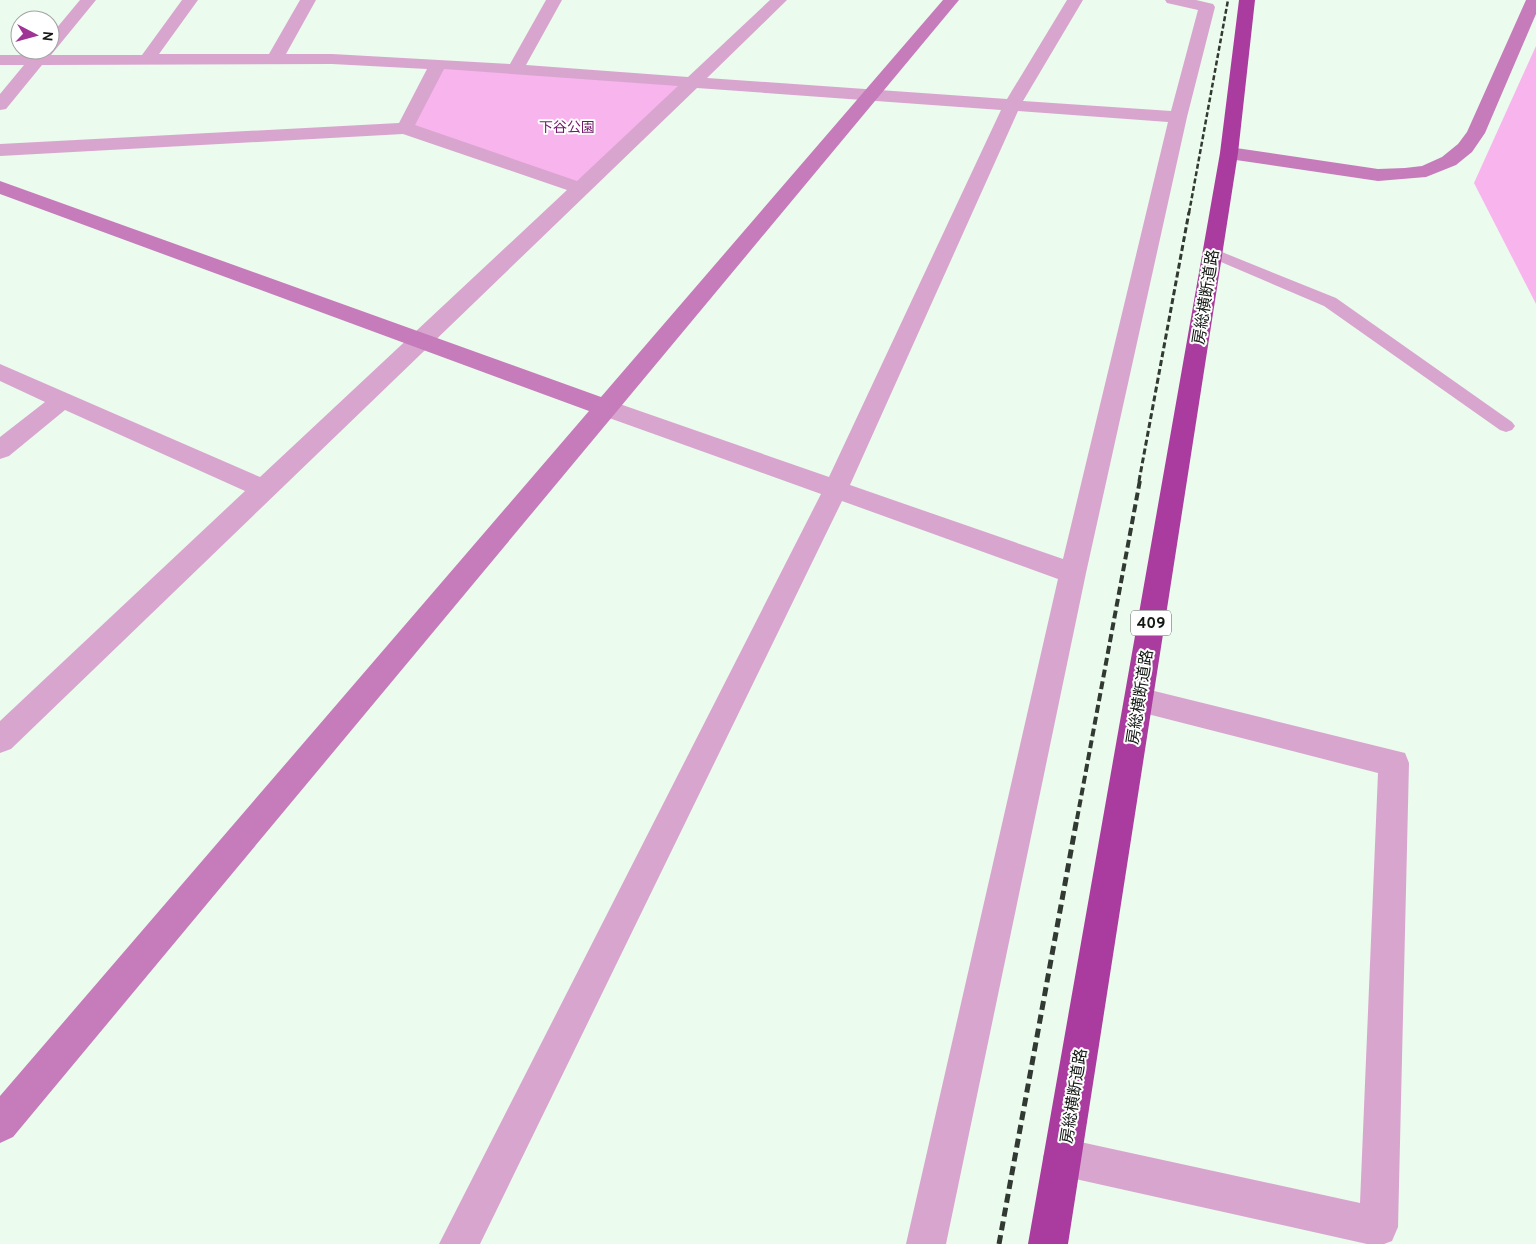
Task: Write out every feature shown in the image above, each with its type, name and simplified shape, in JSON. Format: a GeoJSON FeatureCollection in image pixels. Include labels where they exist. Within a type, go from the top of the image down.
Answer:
{"type":"FeatureCollection","features":[{"type":"Feature","properties":{"kind":"highway","name":"房総横断道路"},"geometry":{"type":"LineString","coordinates":[[1048,1244],[1229,152],[1246,0]]}},
{"type":"Feature","properties":{"kind":"street"},"geometry":{"type":"LineString","coordinates":[[60,34],[88,0]]}},
{"type":"Feature","properties":{"kind":"street"},"geometry":{"type":"LineString","coordinates":[[148,59],[190,0]]}},
{"type":"Feature","properties":{"kind":"street"},"geometry":{"type":"LineString","coordinates":[[275,59],[308,0]]}},
{"type":"Feature","properties":{"kind":"street"},"geometry":{"type":"LineString","coordinates":[[515,70],[554,0]]}},
{"type":"Feature","properties":{"kind":"street"},"geometry":{"type":"LineString","coordinates":[[0,740],[779,0]]}},
{"type":"Feature","properties":{"kind":"street"},"geometry":{"type":"LineString","coordinates":[[0,1124],[951,0]]}},
{"type":"Feature","properties":{"kind":"street"},"geometry":{"type":"LineString","coordinates":[[459,1244],[836,489],[1012,105],[1075,0]]}},
{"type":"Feature","properties":{"kind":"street"},"geometry":{"type":"LineString","coordinates":[[926,1244],[1073,573],[1178,117],[1207,7],[1173,0]]}},
{"type":"Feature","properties":{"kind":"street"},"geometry":{"type":"LineString","coordinates":[[1229,152],[1378,174],[1426,171],[1449,162],[1465,148],[1476,133],[1534,0]]}},
{"type":"Feature","properties":{"kind":"street"},"geometry":{"type":"LineString","coordinates":[[60,56],[148,59],[332,59],[438,64],[1178,117]]}},
{"type":"Feature","properties":{"kind":"street"},"geometry":{"type":"LineString","coordinates":[[0,105],[38,60]]}},
{"type":"Feature","properties":{"kind":"street"},"geometry":{"type":"LineString","coordinates":[[405,128],[438,64]]}},
{"type":"Feature","properties":{"kind":"street"},"geometry":{"type":"LineString","coordinates":[[0,150],[405,128],[580,188]]}},
{"type":"Feature","properties":{"kind":"street"},"geometry":{"type":"LineString","coordinates":[[0,187],[606,408],[1073,573]]}},
{"type":"Feature","properties":{"kind":"street"},"geometry":{"type":"LineString","coordinates":[[0,372],[264,489]]}},
{"type":"Feature","properties":{"kind":"street"},"geometry":{"type":"LineString","coordinates":[[0,450],[63,400]]}},
{"type":"Feature","properties":{"kind":"street"},"geometry":{"type":"LineString","coordinates":[[1062,1157],[1378,1226],[1394,763],[1138,700]]}},
{"type":"Feature","properties":{"kind":"lane"},"geometry":{"type":"LineString","coordinates":[[1212,253],[1330,302],[1506,426]]}},
{"type":"Feature","properties":{"kind":"green space"},"geometry":{"type":"Polygon","coordinates":[[[1536,46],[1536,304],[1474,183],[1536,46]]]}},
{"type":"Feature","properties":{"kind":"green space","name":"下谷公園"},"geometry":{"type":"Polygon","coordinates":[[[438,64],[692,83],[580,188],[405,128],[438,64]]]}},
{"type":"Feature","properties":{"kind":"railway"},"geometry":{"type":"LineString","coordinates":[[1189,213],[1228,0]]}},
{"type":"Feature","properties":{"kind":"railway"},"geometry":{"type":"LineString","coordinates":[[1139,481],[1189,212]]}},
{"type":"Feature","properties":{"kind":"railway"},"geometry":{"type":"LineString","coordinates":[[1077,819],[1140,480]]}},
{"type":"Feature","properties":{"kind":"railway"},"geometry":{"type":"LineString","coordinates":[[999,1244],[1077,818]]}}]}
